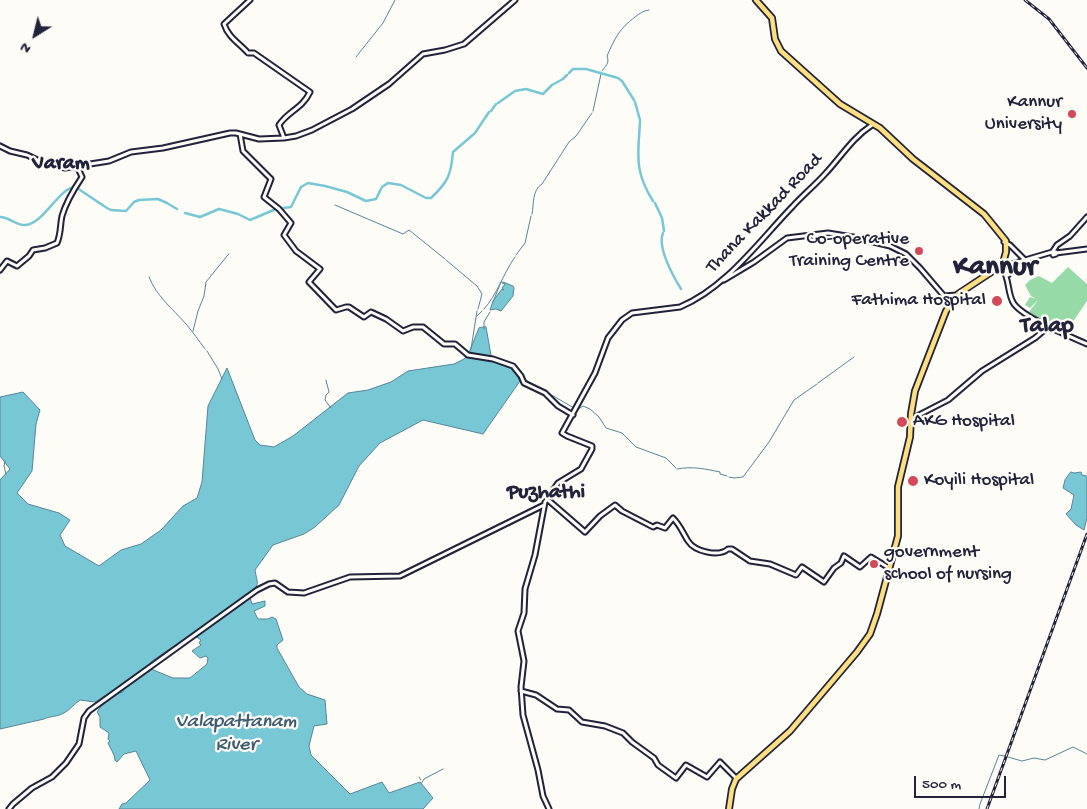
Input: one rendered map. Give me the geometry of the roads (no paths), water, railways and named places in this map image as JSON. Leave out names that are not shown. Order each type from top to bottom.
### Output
[{"type":"highway","points":[[729,809],[731,787],[736,779],[787,734],[867,640],[876,617],[900,534],[900,490],[911,415],[920,381],[947,312],[958,294],[1001,268],[1005,243],[1003,236],[984,214],[913,161],[873,124],[851,114],[780,53],[776,47],[770,19],[756,1]]},
{"type":"main road","points":[[250,0],[224,24],[232,39],[239,43],[248,53],[254,53],[310,92],[299,108],[288,114],[279,125],[284,138]]},
{"type":"main road","points":[[0,146],[54,166],[65,168],[109,162],[131,152],[163,148],[230,133],[259,139],[296,136],[312,130],[352,109],[389,84],[423,54],[464,44],[515,0]]},
{"type":"main road","name":"Thana Kakkad Road","points":[[549,809],[542,796],[538,770],[522,715],[521,691],[524,661],[518,631],[524,613],[524,589],[534,555],[546,499],[558,483],[581,469],[592,451],[592,446],[562,434],[595,373],[608,338],[625,317],[632,314],[680,307],[688,304],[721,282],[794,204],[813,188],[855,137],[873,124]]},
{"type":"main road","points":[[240,134],[243,151],[271,179],[264,197],[278,208],[292,224],[284,235],[296,251],[320,269],[309,282],[336,310],[349,307],[364,317],[371,312],[403,331],[413,327],[423,327],[444,344],[448,346],[453,344],[467,355],[493,359],[513,366],[526,384],[545,393],[556,405],[572,414]]},
{"type":"main road","points":[[0,270],[7,261],[17,266],[33,250],[57,243],[65,207],[82,177],[77,166]]},
{"type":"main road","points":[[1001,268],[1054,253],[1058,245],[1070,236],[1087,217]]},
{"type":"main road","points":[[721,282],[754,262],[787,238],[828,233],[853,237],[895,248],[908,257],[944,296],[958,294]]},
{"type":"main road","points":[[1005,243],[1025,259]]},
{"type":"main road","points":[[1001,268],[1025,259],[1087,249]]},
{"type":"main road","points":[[1001,268],[1007,275],[1016,302],[1048,326],[1087,343]]},
{"type":"main road","points":[[1001,268],[1007,275]]},
{"type":"main road","points":[[911,425],[915,417],[940,405],[955,395],[982,371],[1045,331],[1048,326]]},
{"type":"main road","points":[[546,499],[585,532],[600,516],[615,505],[622,511],[653,527],[657,525],[665,528],[673,518],[682,528],[688,542],[698,549],[714,553],[732,549],[750,561],[770,564],[796,575],[802,567],[824,582],[834,568],[841,563],[841,559],[844,556],[860,568],[871,557],[890,568]]},
{"type":"main road","points":[[9,809],[32,788],[52,777],[66,763],[79,744],[82,723],[86,714],[247,597],[269,584],[278,584],[288,592],[304,593],[350,577],[364,575],[400,576],[544,505]]},
{"type":"main road","points":[[521,691],[536,695],[557,709],[569,710],[582,722],[605,726],[623,733],[654,758],[658,765],[676,778],[686,765],[707,777],[720,762],[736,779]]},
{"type":"water","points":[[503,282],[513,286],[513,296],[501,311],[496,309],[490,310],[493,301],[502,289],[504,290],[502,288],[505,284]]},
{"type":"water","name":"Valapattanam River","points":[[486,327],[492,361],[513,369],[520,381],[483,434],[423,420],[380,443],[359,466],[339,505],[315,527],[304,534],[273,545],[255,570],[257,586],[249,594],[252,604],[265,601],[265,606],[254,611],[258,619],[272,617],[276,619],[283,640],[277,645],[277,648],[299,687],[307,694],[325,700],[327,724],[314,726],[309,746],[311,755],[350,794],[382,782],[389,793],[420,782],[433,798],[423,809],[119,809],[122,804],[126,803],[150,780],[136,751],[124,754],[117,762],[115,760],[108,743],[110,741],[108,739],[109,733],[100,727],[100,717],[97,712],[108,699],[123,692],[121,686],[95,702],[80,700],[61,714],[0,729],[0,480],[10,469],[0,456],[0,397],[23,392],[40,410],[36,424],[32,471],[17,493],[28,504],[59,513],[70,520],[60,535],[65,546],[99,566],[121,550],[141,544],[161,530],[183,506],[197,498],[202,482],[208,406],[227,368],[255,440],[260,445],[274,447],[293,436],[348,393],[368,390],[391,382],[408,371],[454,364],[464,359],[468,355],[479,328]],"holes":[[[192,634],[201,640],[199,643],[201,645],[192,651],[200,658],[206,656],[208,658],[207,664],[190,678],[173,678],[151,669],[149,666],[151,662]]]},
{"type":"water","points":[[1071,472],[1081,472],[1082,475],[1087,476],[1087,518],[1084,530],[1076,525],[1066,514],[1071,509],[1074,495],[1063,488],[1065,480]]},
{"type":"waterway","points":[[356,57],[383,23],[395,0]]},
{"type":"waterway","points":[[602,71],[608,63],[607,56],[621,30],[638,14],[649,10]]},
{"type":"waterway","points":[[569,73],[573,69],[586,69],[618,78],[634,100]]},
{"type":"waterway","points":[[593,111],[601,74]]},
{"type":"waterway","points":[[498,103],[515,91],[526,89],[543,94],[567,75]]},
{"type":"waterway","points":[[635,102],[640,120]]},
{"type":"waterway","points":[[491,111],[496,104]]},
{"type":"waterway","points":[[185,213],[200,217],[219,209],[238,214],[250,220],[276,209],[291,207],[301,187],[308,183],[347,192],[366,201],[376,199],[382,187],[388,183],[401,185],[426,198],[431,198],[448,178],[453,152],[475,133],[489,112]]},
{"type":"waterway","points":[[532,214],[536,190],[542,184],[569,142],[576,136],[592,113]]},
{"type":"waterway","points":[[640,122],[638,154],[640,172],[653,201]]},
{"type":"waterway","points":[[0,217],[23,225],[33,223],[63,193],[75,187]]},
{"type":"waterway","points":[[77,188],[111,210],[126,211],[134,202],[139,200],[158,199],[177,209]]},
{"type":"waterway","points":[[655,203],[662,218],[664,231]]},
{"type":"waterway","points":[[335,205],[403,234],[409,230],[445,259]]},
{"type":"waterway","points":[[516,255],[525,243],[531,216]]},
{"type":"waterway","points":[[663,233],[662,246],[664,253],[681,289]]},
{"type":"waterway","points":[[193,331],[204,296],[206,282],[227,256]]},
{"type":"waterway","points":[[484,309],[493,297],[515,257]]},
{"type":"waterway","points":[[446,260],[477,286],[482,294],[478,309]]},
{"type":"waterway","points":[[149,277],[161,296],[189,327],[205,349]]},
{"type":"waterway","points":[[493,302],[501,282]]},
{"type":"waterway","points":[[471,349],[477,311]]},
{"type":"waterway","points":[[477,316],[482,311]]},
{"type":"waterway","points":[[484,329],[484,322],[490,312]]},
{"type":"waterway","points":[[207,351],[222,379]]},
{"type":"waterway","points":[[818,383],[854,357]]},
{"type":"waterway","points":[[524,379],[574,408]]},
{"type":"waterway","points":[[326,380],[329,392],[325,400],[331,408]]},
{"type":"waterway","points":[[729,477],[743,477],[769,442],[794,400],[817,384]]},
{"type":"waterway","points":[[577,410],[583,406],[590,409],[599,417],[606,428],[622,433],[636,447],[666,458],[676,468]]},
{"type":"waterway","points":[[5,461],[6,474]]},
{"type":"waterway","points":[[677,469],[704,469],[720,472],[720,474],[727,476]]},
{"type":"waterway","points":[[1008,757],[1022,761],[1034,758],[1045,760],[1073,747],[1087,754]]},
{"type":"waterway","points":[[979,809],[999,755],[1005,756]]},
{"type":"waterway","points":[[421,784],[424,779],[443,769]]},
{"type":"railway","points":[[1025,0],[1049,19],[1087,68]]},
{"type":"railway","points":[[987,809],[1087,534]]},
{"type":"place","name":"Kannur University","points":[[1072,114]]},
{"type":"place","name":"Co-operative Training Centre","points":[[919,251]]},
{"type":"place","name":"Fathima Hospital","points":[[997,301]]},
{"type":"place","name":"AKG Hospital","points":[[902,422]]},
{"type":"place","name":"Koyili Hospital","points":[[913,481]]},
{"type":"place","name":"government school of nursing","points":[[874,564]]},
{"type":"district","name":"Varam","points":[[61,165]]},
{"type":"district","name":"Kannur","points":[[995,269]]},
{"type":"district","name":"Talap","points":[[1047,327]]},
{"type":"district","name":"Puzhathi","points":[[546,494]]}]
